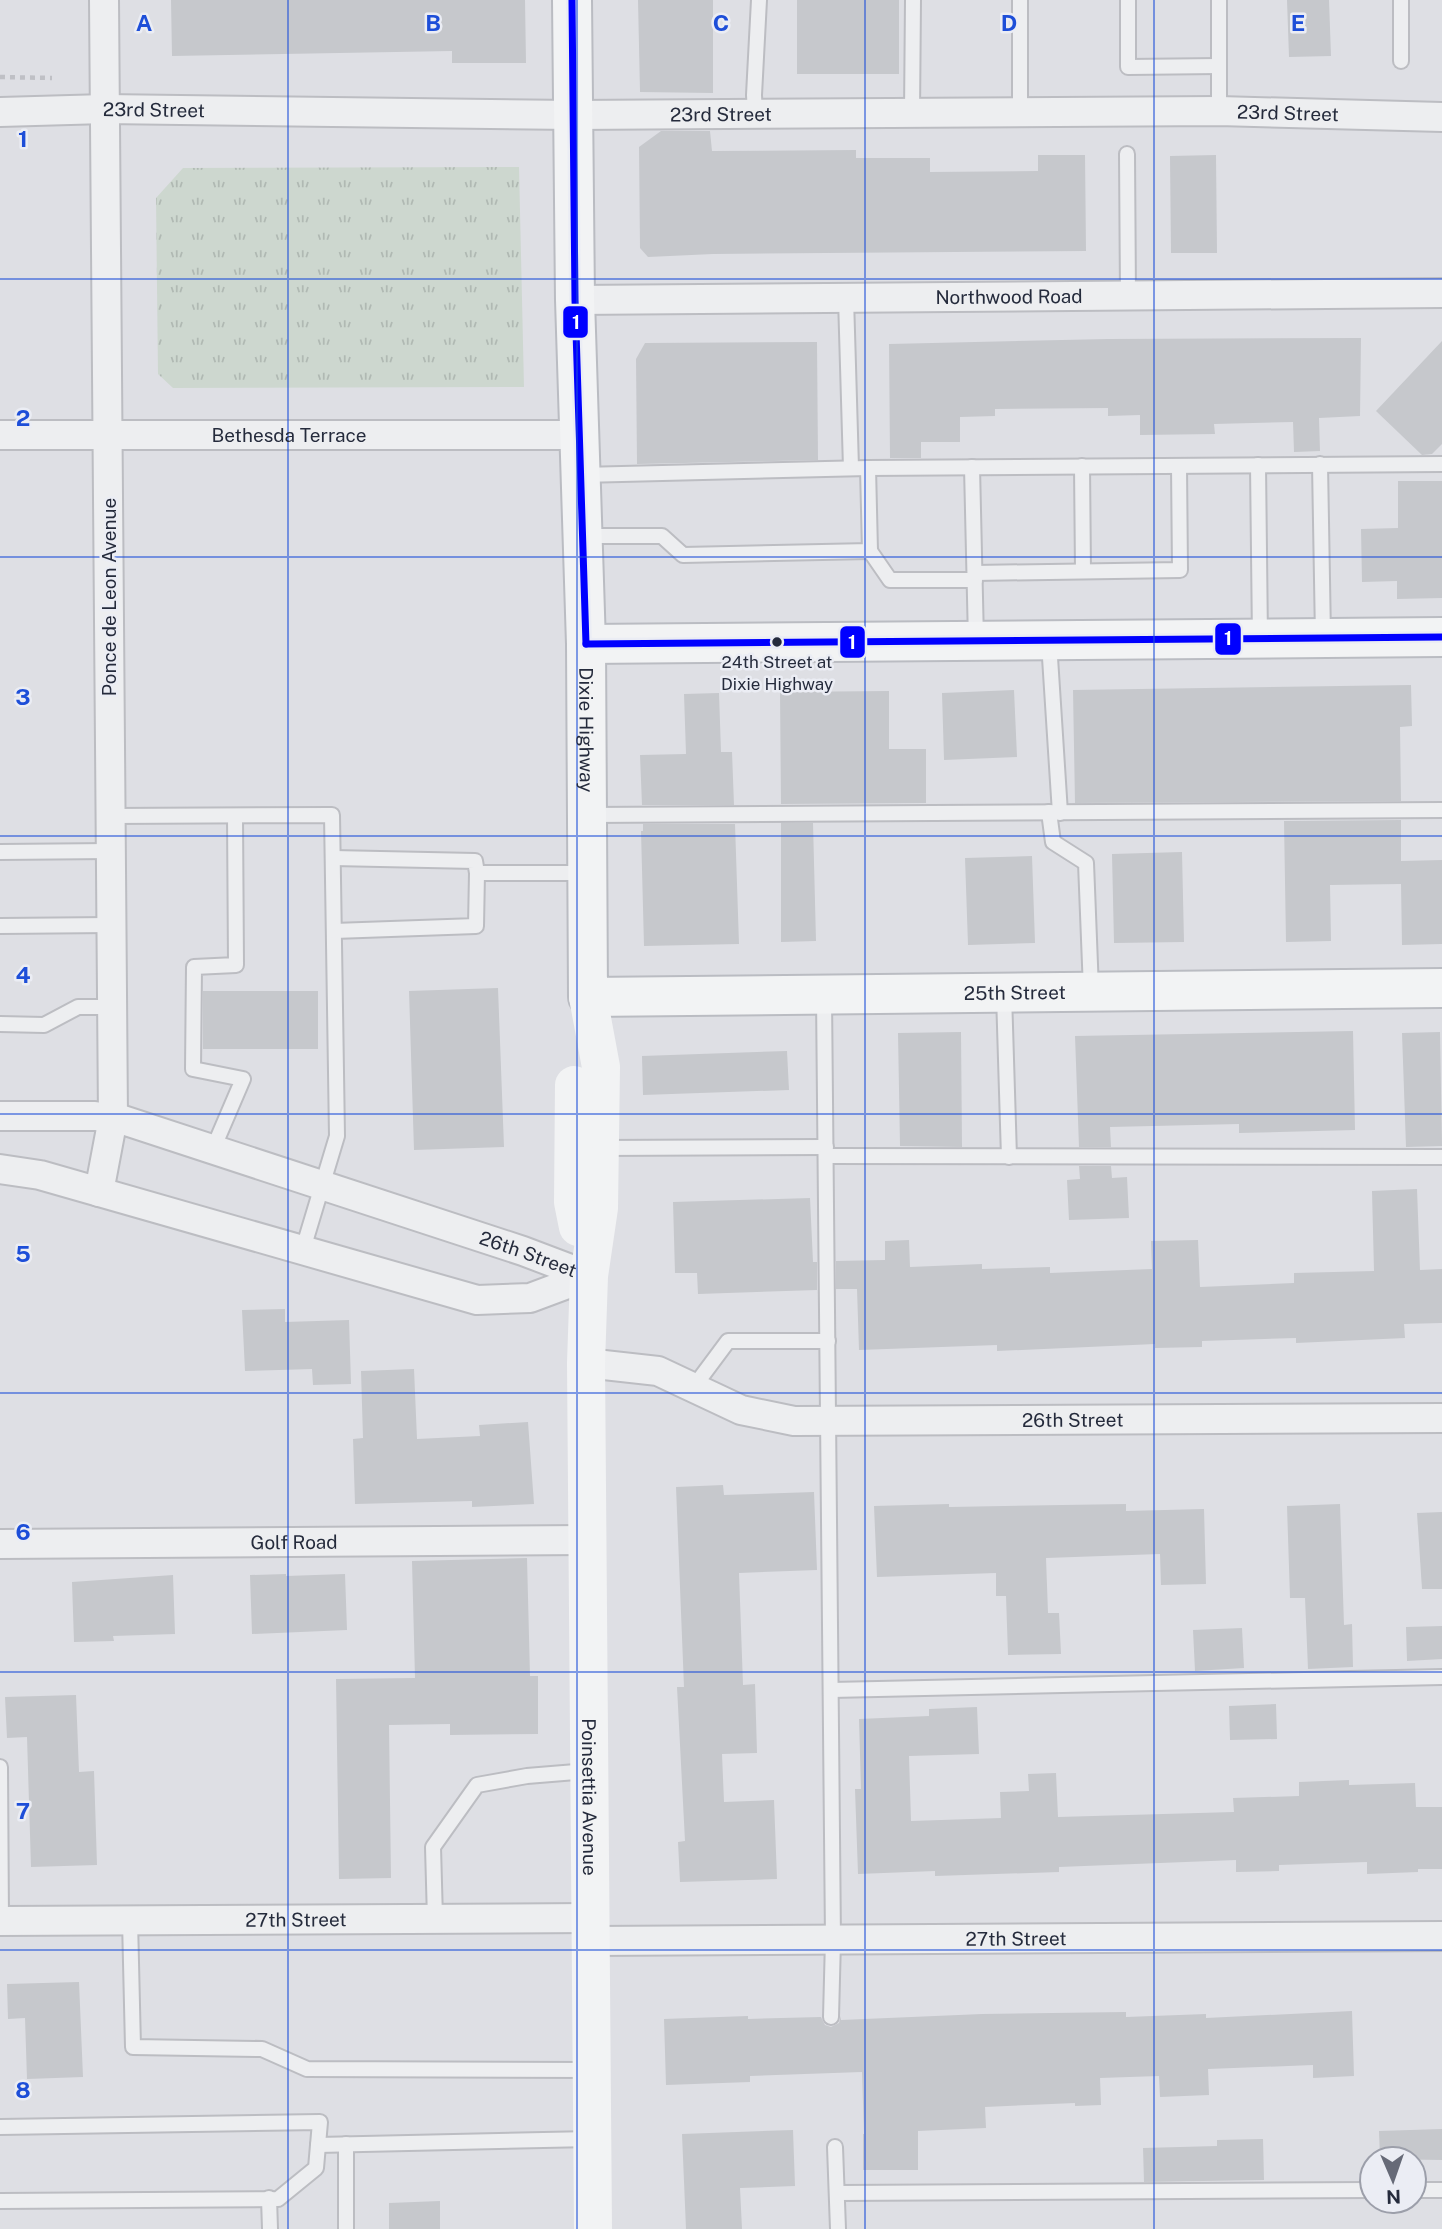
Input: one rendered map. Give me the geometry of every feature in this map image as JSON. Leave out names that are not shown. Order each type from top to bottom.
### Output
[{"type":"main road","name":"Dixie Highway","points":[[572,0],[575,300],[586,644],[588,997],[601,1067],[600,1208],[589,1276],[586,1363]]},
{"type":"main road","points":[[586,644],[1442,637]]},
{"type":"main road","name":"25th Street","points":[[588,997],[1442,988]]},
{"type":"main road","name":"Dixie Highway","points":[[588,997],[574,1068],[573,1202],[589,1276]]},
{"type":"main road","name":"Poinsettia Avenue","points":[[586,1363],[593,2229]]},
{"type":"street","name":"Ponce de Leon Avenue","points":[[99,1192],[113,1118],[104,0]]},
{"type":"street","name":"23rd Street","points":[[0,112],[105,110],[573,115],[1219,111],[1442,117]]},
{"type":"street","name":"Northwood Road","points":[[575,300],[1442,293]]},
{"type":"street","name":"Bethesda Terrace","points":[[0,435],[579,435]]},
{"type":"street","name":"26th Street","points":[[0,1116],[113,1118],[322,1184],[523,1251],[589,1276]]},
{"type":"street","name":"26th Street","points":[[0,1169],[40,1175],[477,1300],[530,1298],[589,1276]]},
{"type":"street","name":"26th Street","points":[[586,1363],[658,1371],[729,1405],[767,1417],[829,1423],[1442,1418]]},
{"type":"street","name":"Golf Road","points":[[0,1544],[588,1540]]},
{"type":"street","name":"27th Street","points":[[0,1921],[435,1919],[591,1930],[833,1940],[1442,1936]]},
{"type":"lane","points":[[755,114],[759,0]]},
{"type":"lane","points":[[912,113],[913,0]]},
{"type":"lane","points":[[1020,0],[1020,113]]},
{"type":"lane","points":[[1128,0],[1128,67],[1219,66]]},
{"type":"lane","points":[[1219,0],[1219,111]]},
{"type":"lane","points":[[1401,0],[1401,61]]},
{"type":"lane","points":[[1127,154],[1128,296]]},
{"type":"lane","points":[[846,298],[850,468]]},
{"type":"lane","points":[[1320,464],[1323,638]]},
{"type":"lane","points":[[580,475],[850,468],[1442,464]]},
{"type":"lane","points":[[1258,465],[1260,639]]},
{"type":"lane","points":[[1082,466],[1083,571]]},
{"type":"lane","points":[[868,468],[870,551],[890,580],[1083,571],[1181,570],[1179,466]]},
{"type":"lane","points":[[972,467],[976,641]]},
{"type":"lane","points":[[582,536],[662,536],[683,555],[870,551]]},
{"type":"lane","points":[[1049,640],[1054,842],[1086,863],[1091,991]]},
{"type":"lane","points":[[586,816],[1442,810]]},
{"type":"lane","points":[[111,816],[332,815],[337,1136],[303,1249]]},
{"type":"lane","points":[[212,1149],[243,1079],[193,1069],[194,967],[236,965],[235,816]]},
{"type":"lane","points":[[0,852],[111,850]]},
{"type":"lane","points":[[333,858],[475,861],[477,873],[476,926],[334,931]]},
{"type":"lane","points":[[477,873],[587,873]]},
{"type":"lane","points":[[0,926],[111,925]]},
{"type":"lane","points":[[1003,992],[1009,1157]]},
{"type":"lane","points":[[824,994],[833,1940],[831,2017]]},
{"type":"lane","points":[[0,1024],[44,1025],[78,1007],[112,1007]]},
{"type":"lane","points":[[600,1148],[1009,1157],[1442,1157]]},
{"type":"lane","points":[[693,1388],[728,1341],[828,1340]]},
{"type":"lane","points":[[831,1690],[1442,1677]]},
{"type":"lane","points":[[0,1767],[0,1921]]},
{"type":"lane","points":[[435,1919],[433,1847],[477,1785],[527,1776],[590,1771]]},
{"type":"lane","points":[[130,1920],[133,2047],[262,2049],[306,2069],[592,2070]]},
{"type":"lane","points":[[0,2127],[320,2122],[316,2168],[278,2199],[0,2201]]},
{"type":"lane","points":[[318,2145],[593,2139]]},
{"type":"lane","points":[[346,2144],[346,2229]]},
{"type":"lane","points":[[835,2147],[838,2229]]},
{"type":"lane","points":[[838,2193],[1358,2190]]},
{"type":"lane","points":[[269,2198],[270,2229]]},
{"type":"path","points":[[0,77],[60,78]]},
{"type":"green space","points":[[519,167],[524,387],[173,388],[158,374],[156,198],[183,168]]},
{"type":"building","points":[[171,0],[525,0],[526,63],[452,63],[452,51],[172,56]]},
{"type":"building","points":[[638,0],[713,0],[713,93],[640,92]]},
{"type":"building","points":[[797,0],[899,0],[899,74],[797,74]]},
{"type":"building","points":[[1287,0],[1329,0],[1331,56],[1289,57]]},
{"type":"building","points":[[661,131],[710,131],[712,151],[856,150],[856,158],[930,158],[930,172],[1038,171],[1038,155],[1085,155],[1086,251],[713,254],[648,257],[640,248],[639,147]]},
{"type":"building","points":[[1216,155],[1217,253],[1171,253],[1170,156]]},
{"type":"building","points":[[1361,338],[1360,416],[1319,418],[1320,451],[1294,452],[1293,422],[1214,424],[1215,434],[1140,435],[1140,415],[1108,416],[1108,408],[995,409],[995,416],[960,417],[960,442],[921,442],[921,458],[890,458],[889,344],[1108,339]]},
{"type":"building","points":[[1442,341],[1442,444],[1432,454],[1422,455],[1376,411]]},
{"type":"building","points":[[817,342],[818,460],[637,464],[636,359],[645,343]]},
{"type":"building","points":[[1398,481],[1442,481],[1442,598],[1397,599],[1397,581],[1362,582],[1361,529],[1398,528]]},
{"type":"building","points":[[1411,685],[1412,726],[1400,727],[1401,801],[1075,803],[1073,690]]},
{"type":"building","points":[[1014,690],[1017,757],[944,760],[942,693]]},
{"type":"building","points":[[889,691],[889,749],[926,749],[926,803],[781,804],[780,692]]},
{"type":"building","points":[[719,693],[721,752],[732,752],[734,805],[642,805],[640,755],[686,754],[684,694]]},
{"type":"building","points":[[1401,820],[1401,861],[1442,860],[1442,944],[1402,945],[1401,884],[1330,885],[1331,941],[1286,942],[1284,821]]},
{"type":"building","points":[[781,823],[813,823],[816,941],[781,942]]},
{"type":"building","points":[[643,824],[735,824],[739,944],[644,946]]},
{"type":"building","points":[[1182,852],[1184,942],[1114,943],[1112,854]]},
{"type":"building","points":[[1032,856],[1035,943],[968,945],[965,858]]},
{"type":"building","points":[[498,988],[504,1147],[414,1150],[409,991]]},
{"type":"building","points":[[203,991],[318,991],[318,1049],[203,1049]]},
{"type":"building","points":[[1353,1031],[1355,1130],[1239,1133],[1239,1124],[1110,1127],[1111,1147],[1079,1147],[1075,1036]]},
{"type":"building","points":[[961,1032],[962,1147],[900,1146],[898,1033]]},
{"type":"building","points":[[1440,1032],[1442,1146],[1406,1147],[1402,1033]]},
{"type":"building","points":[[787,1051],[789,1090],[643,1095],[642,1056]]},
{"type":"building","points":[[1079,1166],[1111,1166],[1112,1178],[1127,1177],[1129,1218],[1069,1220],[1067,1180],[1080,1179]]},
{"type":"building","points":[[1417,1189],[1420,1270],[1442,1269],[1442,1323],[1404,1324],[1405,1338],[1296,1343],[1296,1338],[1202,1341],[1202,1347],[1155,1348],[1155,1344],[997,1351],[997,1345],[859,1350],[857,1289],[836,1289],[836,1261],[885,1260],[885,1241],[909,1240],[910,1267],[982,1264],[982,1269],[1050,1267],[1050,1273],[1152,1269],[1151,1241],[1198,1240],[1200,1287],[1294,1283],[1294,1273],[1374,1271],[1372,1191]]},
{"type":"building","points":[[810,1198],[813,1262],[817,1262],[817,1290],[698,1294],[697,1273],[675,1273],[673,1202]]},
{"type":"building","points":[[285,1309],[285,1322],[349,1320],[351,1384],[313,1385],[312,1369],[245,1371],[242,1310]]},
{"type":"building","points":[[414,1369],[417,1439],[480,1436],[479,1425],[528,1422],[534,1504],[472,1507],[472,1501],[355,1504],[353,1439],[363,1438],[361,1371]]},
{"type":"building","points":[[723,1485],[724,1495],[814,1492],[817,1570],[739,1573],[743,1685],[755,1684],[757,1753],[722,1754],[724,1802],[774,1800],[777,1879],[680,1882],[678,1842],[685,1841],[677,1687],[684,1687],[676,1487]]},
{"type":"building","points":[[949,1504],[949,1507],[1126,1504],[1126,1511],[1204,1509],[1206,1584],[1161,1585],[1160,1554],[1046,1558],[1048,1613],[1059,1613],[1061,1654],[1008,1655],[1006,1596],[996,1596],[996,1573],[877,1577],[874,1506]]},
{"type":"building","points":[[1340,1504],[1344,1625],[1352,1624],[1353,1667],[1308,1669],[1305,1598],[1290,1598],[1287,1506]]},
{"type":"building","points":[[1442,1512],[1442,1589],[1422,1589],[1417,1513]]},
{"type":"building","points":[[527,1558],[530,1676],[538,1676],[538,1734],[450,1735],[450,1724],[389,1725],[391,1878],[339,1879],[336,1679],[415,1678],[412,1561]]},
{"type":"building","points":[[345,1574],[347,1630],[252,1634],[250,1575]]},
{"type":"building","points":[[173,1575],[175,1634],[113,1636],[114,1641],[74,1642],[72,1582]]},
{"type":"building","points":[[1442,1626],[1442,1659],[1407,1661],[1406,1627]]},
{"type":"building","points":[[1242,1628],[1244,1668],[1195,1671],[1193,1630]]},
{"type":"building","points":[[76,1695],[79,1772],[94,1771],[97,1865],[31,1867],[27,1737],[7,1738],[5,1697]]},
{"type":"building","points":[[1276,1704],[1277,1739],[1230,1740],[1229,1706]]},
{"type":"building","points":[[977,1707],[979,1754],[909,1756],[911,1821],[1001,1818],[1000,1792],[1029,1791],[1028,1774],[1056,1773],[1058,1817],[1234,1812],[1233,1798],[1299,1796],[1299,1782],[1349,1780],[1349,1785],[1415,1783],[1416,1807],[1442,1807],[1442,1869],[1367,1874],[1367,1862],[1279,1865],[1279,1871],[1236,1872],[1236,1860],[1059,1867],[1059,1872],[935,1876],[935,1871],[858,1874],[855,1789],[861,1789],[859,1719],[929,1716],[929,1709]]},
{"type":"building","points":[[79,1982],[83,2077],[27,2079],[25,2018],[8,2019],[7,1984]]},
{"type":"building","points":[[1352,2011],[1354,2076],[1313,2078],[1313,2065],[1208,2069],[1209,2095],[1160,2097],[1159,2076],[1100,2078],[1101,2105],[1075,2106],[1075,2103],[985,2107],[986,2128],[918,2131],[918,2170],[863,2170],[862,2072],[750,2076],[750,2082],[666,2085],[664,2019],[821,2017],[825,2025],[831,2027],[839,2023],[841,2016],[841,2020],[1126,2012],[1126,2017],[1206,2014],[1206,2018]]},
{"type":"building","points":[[1442,2129],[1442,2160],[1428,2160],[1428,2145],[1380,2145],[1379,2131]]},
{"type":"building","points":[[793,2130],[795,2186],[740,2188],[742,2229],[686,2229],[682,2134]]},
{"type":"building","points":[[1263,2139],[1264,2180],[1144,2182],[1143,2148],[1217,2146],[1217,2140]]},
{"type":"building","points":[[440,2201],[440,2229],[389,2229],[389,2203]]},
{"type":"transit line","name":"1","points":[[572,0],[575,300],[586,644]]},
{"type":"transit line","name":"1","points":[[586,644],[1442,637]]},
{"type":"place","name":"24th Street at Dixie Highway","points":[[777,642]]}]
